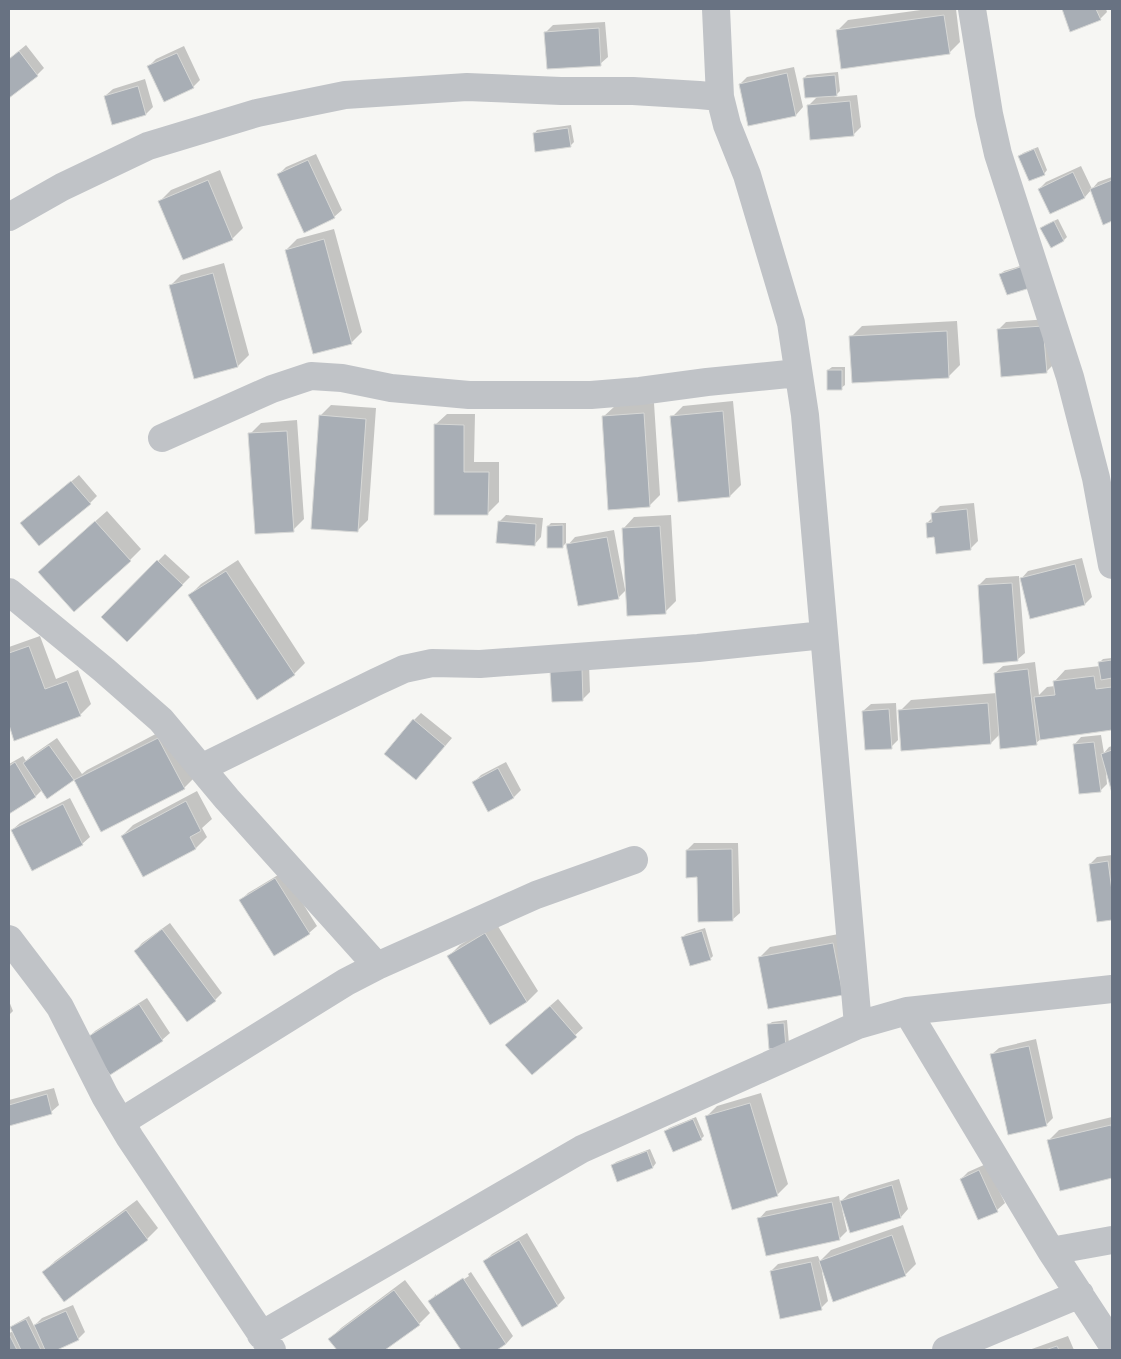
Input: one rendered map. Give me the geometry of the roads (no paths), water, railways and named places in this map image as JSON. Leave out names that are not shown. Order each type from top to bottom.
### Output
[{"type":"street","points":[[716,9],[720,97],[727,125],[747,175],[791,323],[805,415],[858,1025]]},
{"type":"street","points":[[972,9],[989,114],[998,154],[1070,377],[1104,475],[1112,565]]},
{"type":"street","points":[[9,216],[62,187],[148,146],[257,113],[345,95],[467,87],[561,91],[633,91],[720,97]]},
{"type":"street","points":[[162,438],[272,389],[311,376],[342,378],[391,388],[469,395],[590,395],[798,373]]},
{"type":"street","points":[[9,592],[104,670],[160,720],[227,799],[377,966]]},
{"type":"street","points":[[201,768],[404,669],[432,663],[489,663],[698,648],[824,636]]},
{"type":"street","points":[[121,1122],[346,982],[377,966],[536,895],[634,860]]},
{"type":"street","points":[[9,939],[60,1007],[105,1096],[130,1138],[266,1343],[582,1149],[858,1025],[907,1010],[1112,989]]},
{"type":"street","points":[[907,1010],[1050,1251],[1112,1344]]},
{"type":"street","points":[[1050,1251],[1112,1240]]},
{"type":"street","points":[[946,1350],[1080,1294]]}]
